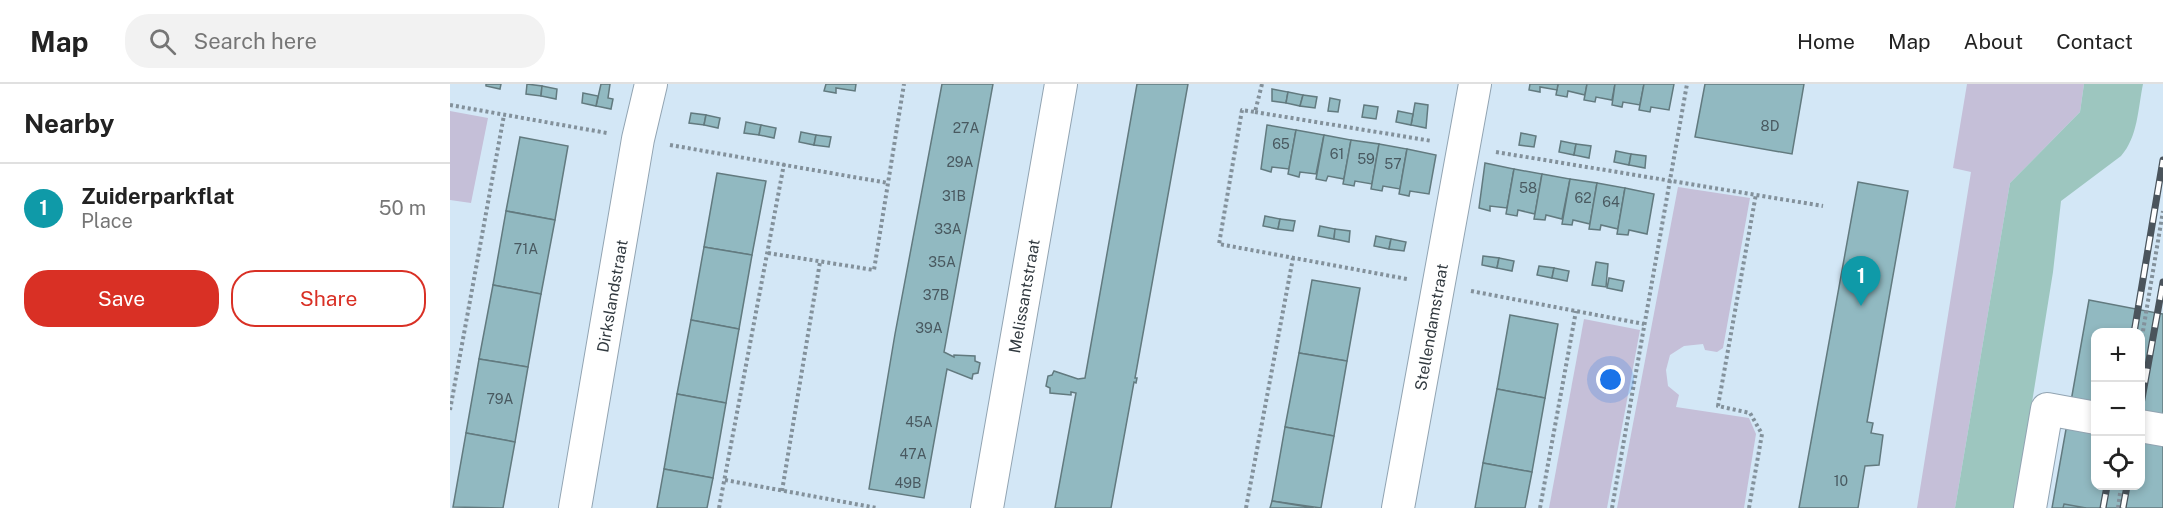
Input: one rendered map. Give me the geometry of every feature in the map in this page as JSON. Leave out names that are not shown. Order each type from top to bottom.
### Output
[{"type":"street","name":"Dirkslandstraat","points":[[575,508],[638,139],[651,84]]},
{"type":"street","name":"Melissantstraat","points":[[987,508],[1061,84]]},
{"type":"street","name":"Stellendamstraat","points":[[1398,508],[1475,84]]},
{"type":"street","points":[[2030,508],[2047,410],[2091,417]]},
{"type":"street","points":[[2145,427],[2163,430]]},
{"type":"path","points":[[768,253],[874,270],[904,84]]},
{"type":"path","points":[[1256,112],[1262,84]]},
{"type":"path","points":[[1611,508],[1687,84]]},
{"type":"path","points":[[1644,324],[1219,244],[1242,110],[1823,206]]},
{"type":"path","points":[[450,410],[504,115]]},
{"type":"path","points":[[719,508],[784,164]]},
{"type":"path","points":[[1749,508],[1762,434],[1750,413],[1718,406],[1756,195]]},
{"type":"path","points":[[2144,328],[2163,212]]},
{"type":"path","points":[[1246,508],[1293,258]]},
{"type":"path","points":[[782,491],[820,262]]},
{"type":"path","points":[[1540,508],[1576,312]]},
{"type":"path","points":[[725,480],[877,508]]},
{"type":"path","points":[[2118,508],[2120,490]]},
{"type":"shaded area","points":[[1967,84],[2084,84],[2080,112],[2010,183],[1955,508],[1917,508],[1971,172],[1953,168]]},
{"type":"shaded area","points":[[2084,84],[2143,84],[2134,131],[2121,156],[2061,201],[2053,272],[2015,508],[1955,508],[2010,183],[2080,112]]},
{"type":"shaded area","points":[[450,111],[488,118],[471,203],[450,200]]},
{"type":"shaded area","points":[[1678,187],[1750,198],[1723,348],[1717,352],[1705,350],[1703,344],[1684,346],[1670,355],[1666,370],[1668,386],[1679,395],[1676,407],[1749,418],[1756,434],[1744,508],[1617,508]]},
{"type":"shaded area","points":[[1584,319],[1640,330],[1607,508],[1549,508]]},
{"type":"building","points":[[486,84],[501,84],[500,89],[486,86]]},
{"type":"building","points":[[527,84],[542,86],[541,96],[526,94]]},
{"type":"building","points":[[601,84],[610,84],[608,98],[613,99],[611,109],[596,106]]},
{"type":"building","points":[[826,84],[856,84],[855,91],[836,88],[836,93],[824,91]]},
{"type":"building","points":[[942,84],[993,84],[944,352],[954,357],[954,355],[975,356],[975,361],[980,363],[978,373],[973,374],[972,379],[947,369],[924,498],[869,489],[895,334]]},
{"type":"building","points":[[1137,84],[1188,84],[1135,378],[1137,378],[1136,383],[1134,382],[1111,508],[1055,508],[1076,393],[1071,392],[1071,395],[1050,393],[1050,388],[1046,386],[1048,376],[1054,371],[1078,379],[1085,378]]},
{"type":"building","points":[[1530,84],[1558,84],[1557,90],[1540,87],[1540,92],[1529,90]]},
{"type":"building","points":[[1558,84],[1587,84],[1585,95],[1568,91],[1567,97],[1556,95]]},
{"type":"building","points":[[1587,84],[1615,84],[1612,100],[1596,97],[1595,102],[1584,100]]},
{"type":"building","points":[[1615,84],[1644,84],[1640,105],[1623,102],[1622,107],[1612,105]]},
{"type":"building","points":[[1644,84],[1674,84],[1669,110],[1651,107],[1650,112],[1639,110]]},
{"type":"building","points":[[1705,84],[1804,84],[1792,154],[1695,137]]},
{"type":"building","points":[[542,86],[557,89],[556,99],[541,96]]},
{"type":"building","points":[[1272,89],[1288,92],[1286,103],[1272,101]]},
{"type":"building","points":[[1288,92],[1303,95],[1300,106],[1286,103]]},
{"type":"building","points":[[583,93],[598,96],[596,106],[582,103]]},
{"type":"building","points":[[1303,95],[1317,97],[1315,108],[1300,106]]},
{"type":"building","points":[[1330,98],[1340,100],[1338,112],[1328,111]]},
{"type":"building","points":[[1415,103],[1428,105],[1426,128],[1411,125]]},
{"type":"building","points":[[1364,105],[1378,107],[1376,119],[1362,117]]},
{"type":"building","points":[[1398,111],[1413,114],[1411,125],[1396,122]]},
{"type":"building","points":[[691,113],[706,115],[704,125],[689,123]]},
{"type":"building","points":[[706,115],[720,118],[718,128],[704,125]]},
{"type":"building","points":[[746,122],[761,125],[759,135],[744,133]]},
{"type":"building","points":[[761,125],[776,128],[774,138],[759,135]]},
{"type":"building","points":[[1267,125],[1296,130],[1289,169],[1272,167],[1271,172],[1261,169]]},
{"type":"building","points":[[1296,130],[1324,135],[1316,174],[1300,172],[1299,177],[1288,174]]},
{"type":"building","points":[[801,132],[816,135],[814,145],[799,142]]},
{"type":"building","points":[[1521,133],[1536,136],[1534,147],[1519,145]]},
{"type":"building","points":[[816,135],[831,137],[829,147],[814,145]]},
{"type":"building","points":[[1324,135],[1351,140],[1344,179],[1328,176],[1326,181],[1316,179]]},
{"type":"building","points":[[520,137],[568,146],[555,220],[506,211]]},
{"type":"building","points":[[1351,140],[1379,144],[1372,184],[1355,181],[1354,186],[1343,184]]},
{"type":"building","points":[[1561,141],[1576,144],[1574,155],[1559,152]]},
{"type":"building","points":[[1379,144],[1407,149],[1400,189],[1383,186],[1382,191],[1371,189]]},
{"type":"building","points":[[1576,144],[1591,146],[1589,158],[1574,155]]},
{"type":"building","points":[[1407,149],[1436,155],[1429,194],[1410,191],[1409,196],[1399,194]]},
{"type":"building","points":[[1616,151],[1631,154],[1629,165],[1614,162]]},
{"type":"building","points":[[1631,154],[1646,156],[1645,168],[1629,165]]},
{"type":"building","points":[[1485,163],[1514,169],[1507,208],[1490,206],[1490,211],[1479,208]]},
{"type":"building","points":[[1514,169],[1542,174],[1535,214],[1518,210],[1517,216],[1506,214]]},
{"type":"building","points":[[717,173],[766,181],[752,255],[704,247]]},
{"type":"building","points":[[1542,174],[1570,179],[1562,219],[1546,215],[1545,220],[1534,219]]},
{"type":"building","points":[[1570,179],[1597,183],[1590,224],[1573,220],[1572,225],[1562,224]]},
{"type":"building","points":[[1858,182],[1908,191],[1867,422],[1873,423],[1871,433],[1883,435],[1879,465],[1865,466],[1858,508],[1799,508]]},
{"type":"building","points":[[1597,183],[1625,188],[1618,229],[1601,225],[1600,230],[1589,229]]},
{"type":"building","points":[[1625,188],[1654,194],[1647,234],[1629,230],[1628,235],[1617,234]]},
{"type":"building","points":[[506,211],[555,220],[541,294],[493,285]]},
{"type":"building","points":[[1265,216],[1280,219],[1278,229],[1263,226]]},
{"type":"building","points":[[1280,219],[1295,221],[1293,231],[1278,229]]},
{"type":"building","points":[[1320,226],[1335,229],[1334,239],[1318,236]]},
{"type":"building","points":[[1335,229],[1350,231],[1349,242],[1334,239]]},
{"type":"building","points":[[1376,236],[1391,239],[1389,249],[1374,246]]},
{"type":"building","points":[[1391,239],[1406,242],[1404,251],[1389,249]]},
{"type":"building","points":[[704,247],[752,255],[739,329],[691,320]]},
{"type":"building","points":[[1483,256],[1499,258],[1497,268],[1482,265]]},
{"type":"building","points":[[1499,258],[1514,261],[1512,271],[1497,268]]},
{"type":"building","points":[[1596,262],[1608,264],[1606,287],[1592,285]]},
{"type":"building","points":[[1539,266],[1554,268],[1552,278],[1537,275]]},
{"type":"building","points":[[1554,268],[1569,271],[1567,281],[1552,278]]},
{"type":"building","points":[[1609,278],[1624,281],[1622,291],[1607,288]]},
{"type":"building","points":[[1312,280],[1360,288],[1347,361],[1299,353]]},
{"type":"building","points":[[493,285],[541,294],[528,367],[479,359]]},
{"type":"building","points":[[2089,300],[2157,313],[2145,375],[2145,328],[2091,328],[2091,490],[2124,490],[2121,508],[2052,508]]},
{"type":"building","points":[[2157,313],[2163,314],[2163,508],[2121,508],[2124,490],[2145,490],[2145,375]]},
{"type":"building","points":[[1510,315],[1558,324],[1545,398],[1497,389]]},
{"type":"building","points":[[691,320],[739,329],[726,403],[677,394]]},
{"type":"building","points":[[1299,353],[1347,361],[1334,436],[1285,427]]},
{"type":"building","points":[[479,359],[528,367],[515,442],[466,433]]},
{"type":"building","points":[[1497,389],[1545,398],[1532,472],[1483,463]]},
{"type":"building","points":[[677,394],[726,403],[713,478],[664,469]]},
{"type":"building","points":[[1285,427],[1334,436],[1321,508],[1272,501]]},
{"type":"building","points":[[466,433],[515,442],[503,508],[453,507]]},
{"type":"building","points":[[1483,463],[1532,472],[1525,508],[1475,508]]},
{"type":"building","points":[[664,469],[713,478],[707,508],[657,508]]},
{"type":"building","points":[[1272,501],[1314,508],[1270,508]]},
{"type":"building","points":[[2064,504],[2086,508],[2063,508]]},
{"type":"railway","points":[[2135,328],[2163,160]]},
{"type":"railway","points":[[2145,382],[2163,282]]},
{"type":"railway","points":[[2103,508],[2106,490]]},
{"type":"railway","points":[[2123,508],[2126,490]]},
{"type":"place","name":"Zuiderparkflat","points":[[1861,306]]}]
